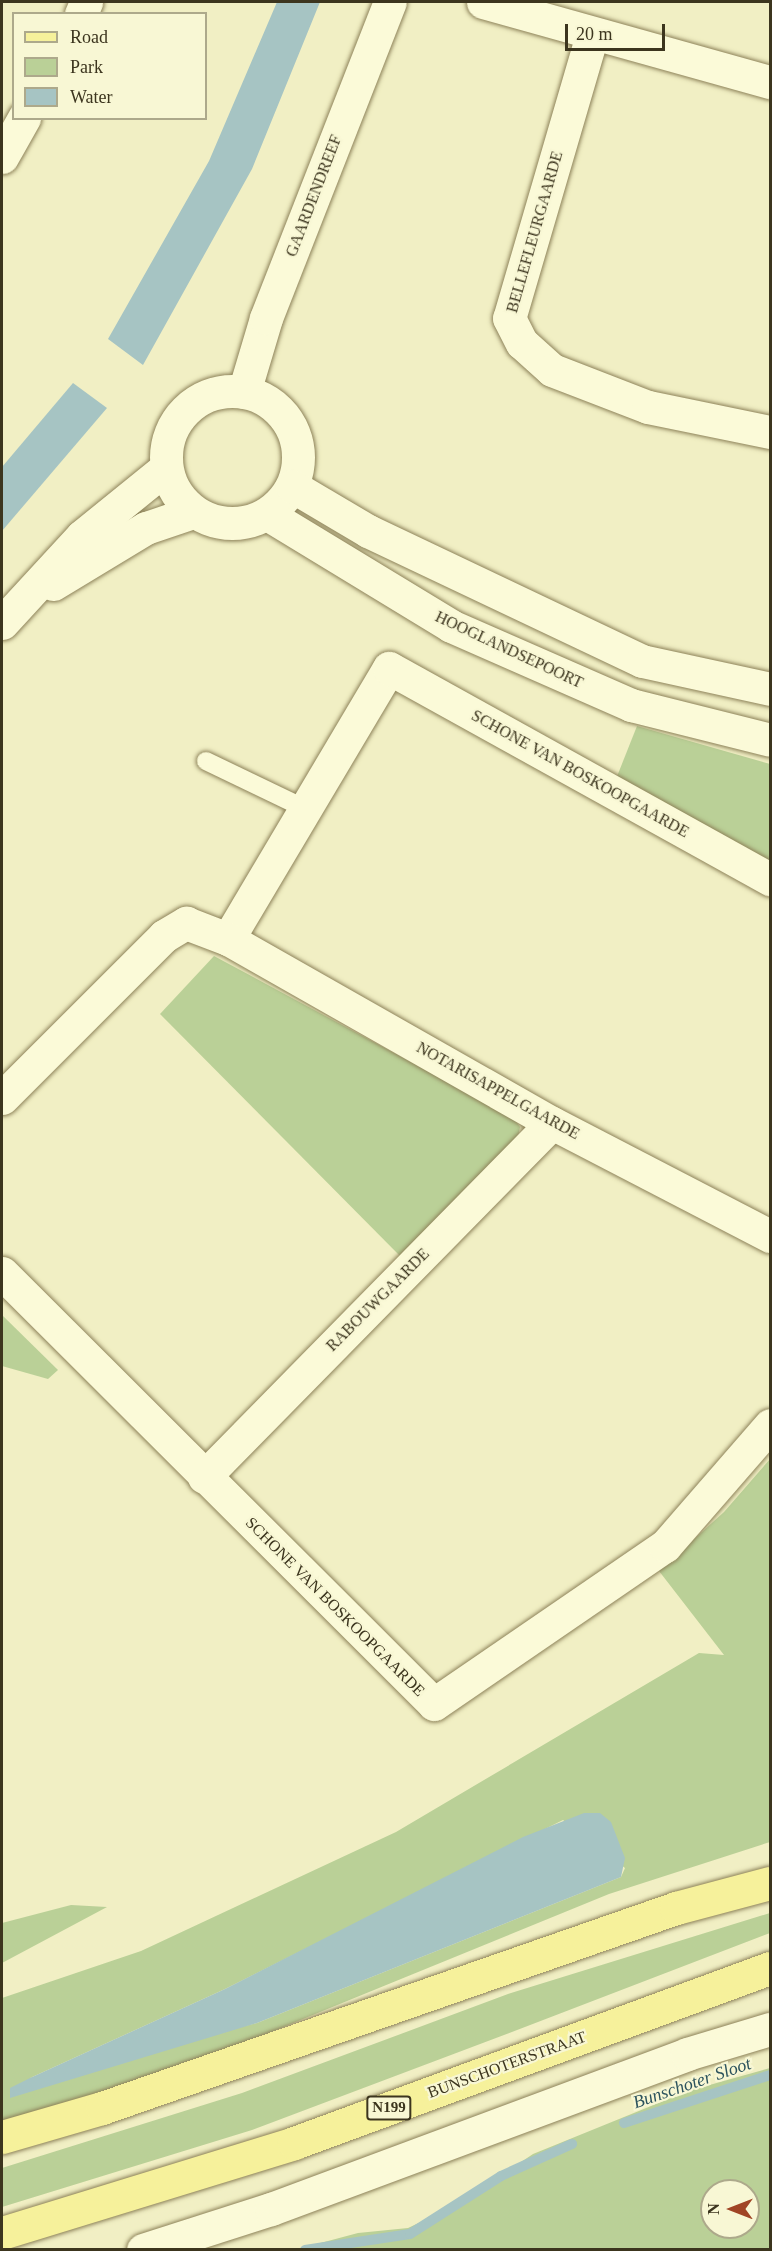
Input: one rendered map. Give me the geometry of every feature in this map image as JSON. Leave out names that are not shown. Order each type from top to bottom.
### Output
[{"type":"main road","points":[[2,2137],[102,2109],[676,1908],[771,1883]]},
{"type":"main road","name":"BUNSCHOTERSTRAAT","points":[[2,2233],[294,2143],[771,1968]]},
{"type":"street","name":"GAARDENDREEF","points":[[244,392],[266,318],[390,2]]},
{"type":"street","points":[[483,2],[592,35],[771,82]]},
{"type":"street","name":"BELLEFLEURGAARDE","points":[[592,35],[509,318],[522,343],[552,370],[667,412],[771,432]]},
{"type":"street","points":[[2,157],[23,120]]},
{"type":"street","points":[[244,392],[269,402],[294,432],[298,466],[292,486],[267,514],[232,524],[194,512],[174,491],[166,468],[169,438],[188,407],[213,394],[244,392]]},
{"type":"street","points":[[2,623],[28,599],[82,536],[166,468]]},
{"type":"street","points":[[292,486],[368,531],[642,660],[771,689]]},
{"type":"street","points":[[28,599],[146,528],[194,512]]},
{"type":"street","name":"HOOGLANDSEPOORT","points":[[267,514],[451,626],[631,705],[771,740]]},
{"type":"street","name":"SCHONE VAN BOSKOOPGAARDE","points":[[308,810],[389,668],[771,879]]},
{"type":"street","points":[[228,939],[308,810]]},
{"type":"street","name":"NOTARISAPPELGAARDE","points":[[2,1098],[164,936],[186,924],[228,939],[552,1123],[771,1236]]},
{"type":"street","name":"RABOUWGAARDE","points":[[204,1477],[552,1123]]},
{"type":"street","name":"SCHONE VAN BOSKOOPGAARDE","points":[[2,1273],[434,1704],[665,1546],[771,1425]]},
{"type":"street","points":[[143,2250],[271,2209],[687,2054],[771,2029]]},
{"type":"lane","points":[[206,761],[308,810]]},
{"type":"green space","points":[[637,726],[770,764],[770,870],[614,784]]},
{"type":"green space","points":[[214,956],[513,1117],[520,1127],[517,1143],[402,1258],[160,1014]]},
{"type":"green space","points":[[2,1315],[58,1370],[48,1379],[2,1366]]},
{"type":"green space","points":[[770,1459],[770,1842],[609,1894],[134,2088],[2,2126],[2,1998],[141,1951],[396,1832],[699,1653],[724,1655],[659,1571],[724,1512]],"holes":[[[563,1820],[625,1868],[621,1877],[257,2023],[30,2078],[225,1989]]]},
{"type":"green space","points":[[71,1905],[107,1907],[2,1963],[2,1923]]},
{"type":"green space","points":[[770,1913],[770,1933],[504,2035],[252,2130],[2,2207],[2,2168],[242,2093],[511,1993]]},
{"type":"green space","points":[[770,2068],[770,2249],[298,2249],[358,2233],[408,2228],[457,2205],[533,2154],[688,2091]]},
{"type":"water","points":[[277,2],[320,2],[252,169],[143,365],[108,339],[209,161]]},
{"type":"water","points":[[73,383],[107,408],[2,531],[2,467]]},
{"type":"water","points":[[584,1813],[600,1813],[611,1822],[625,1858],[621,1877],[257,2023],[10,2098],[10,2088],[30,2078],[225,1989],[523,1837]]},
{"type":"waterway","name":"Bunschoter Sloot","points":[[624,2123],[770,2075]]},
{"type":"waterway","name":"Bunschoter Sloot","points":[[305,2250],[410,2234],[501,2176],[572,2144]]}]
